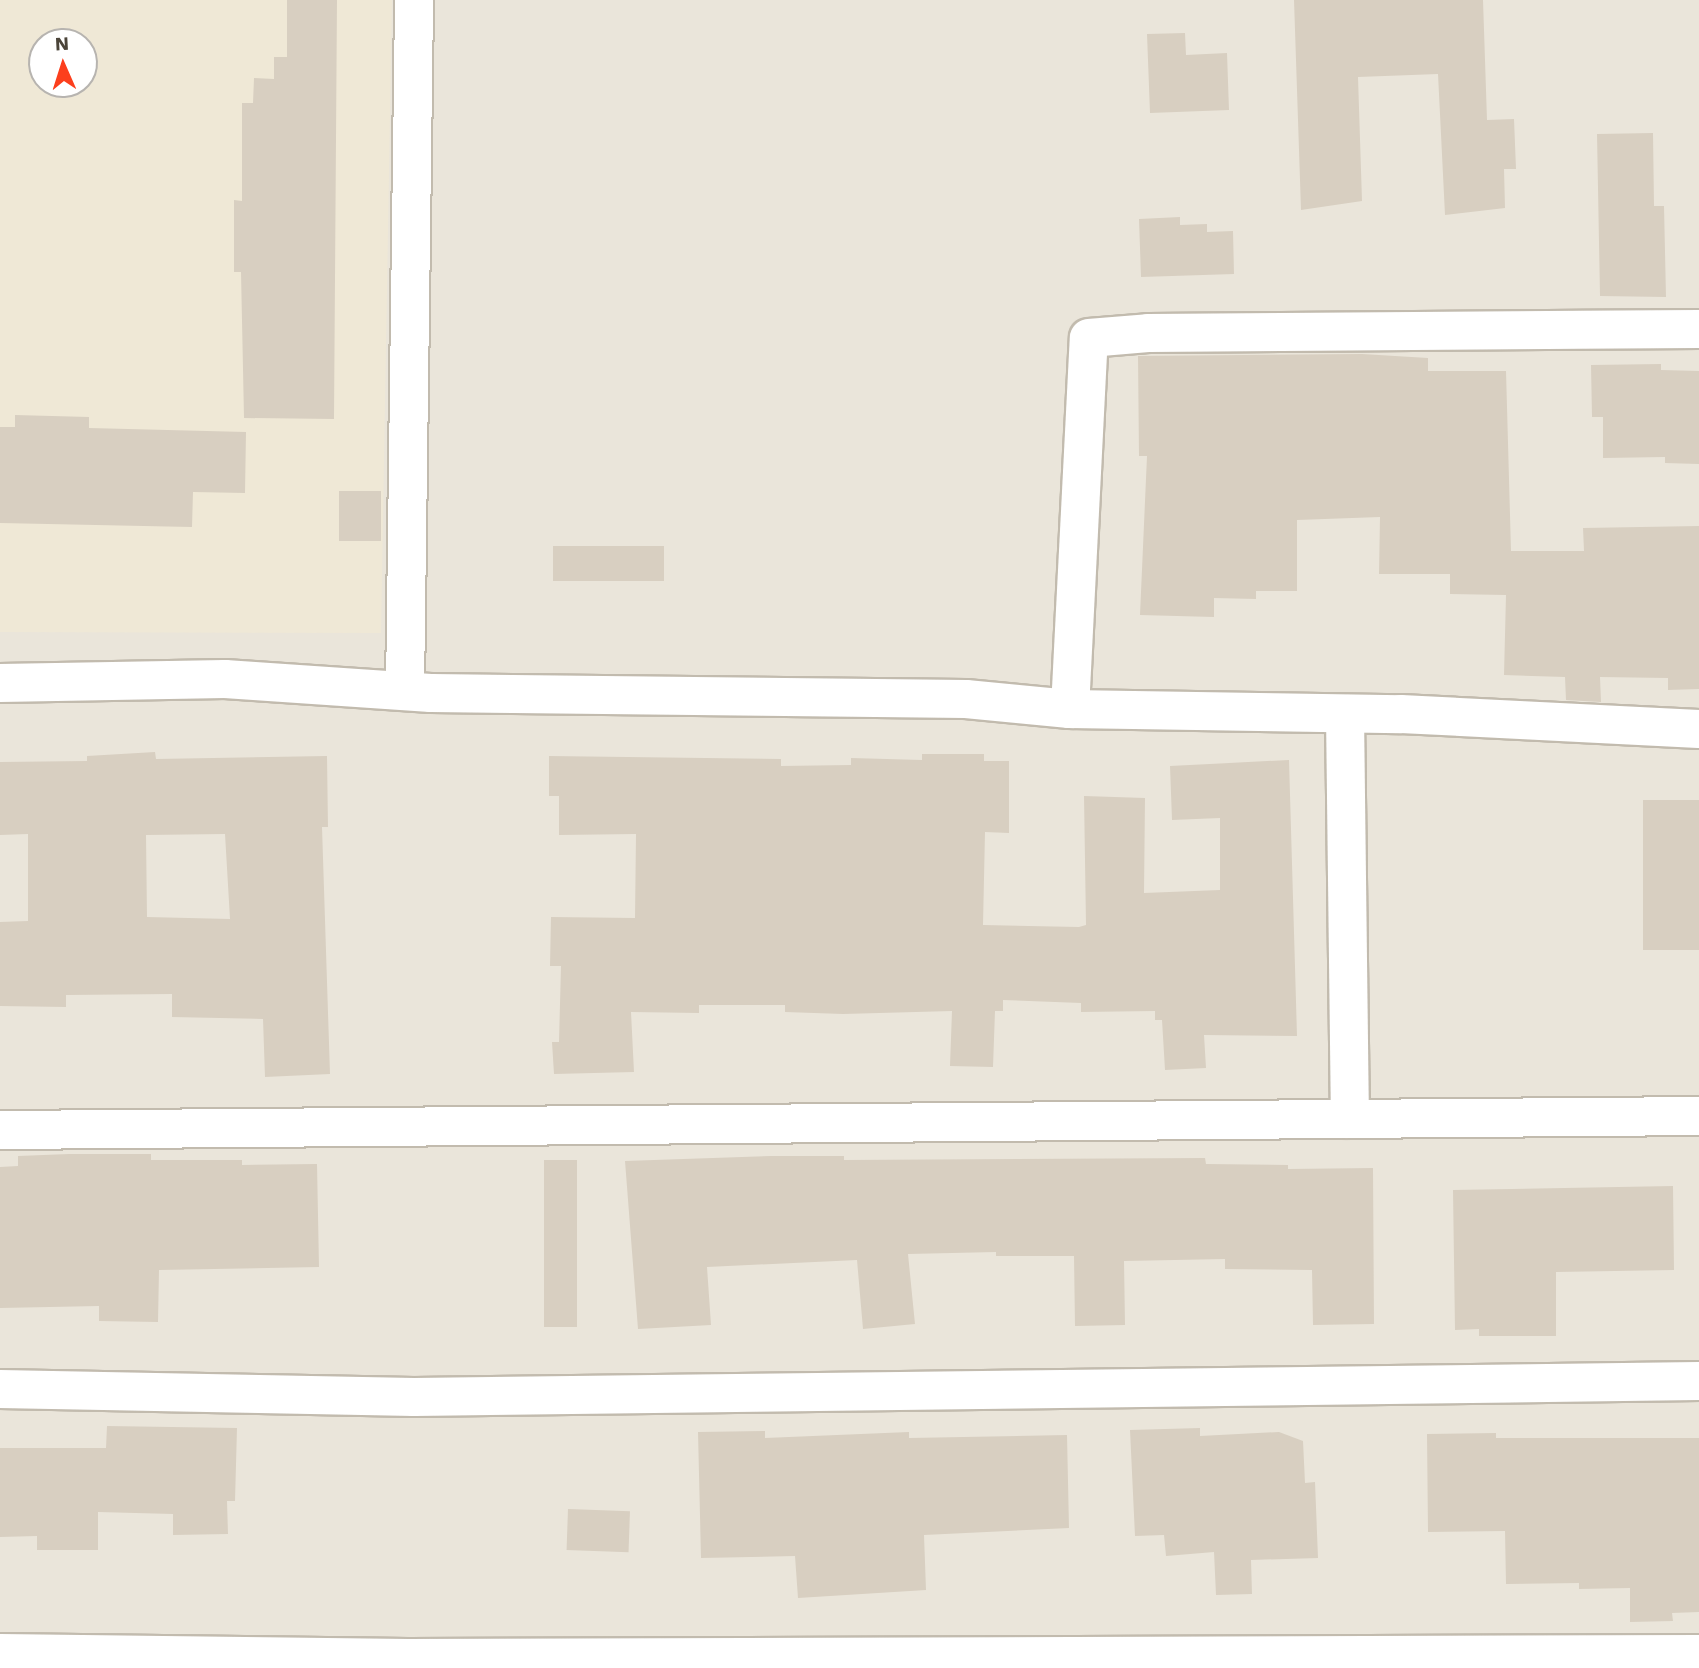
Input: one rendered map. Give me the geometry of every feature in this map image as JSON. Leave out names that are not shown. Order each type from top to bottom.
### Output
[{"type":"street","points":[[405,691],[414,0]]},
{"type":"street","points":[[1070,709],[1089,338],[1148,333],[1699,329]]},
{"type":"street","points":[[0,683],[225,679],[405,691],[966,699],[1070,709],[1345,714],[1699,729]]},
{"type":"street","points":[[1345,714],[1350,1119]]},
{"type":"street","points":[[0,1130],[1699,1116]]},
{"type":"street","points":[[0,1389],[414,1397],[1699,1381]]},
{"type":"street","points":[[0,1653],[408,1658],[1699,1654]]},
{"type":"shaded area","points":[[0,0],[1699,0],[1699,1668],[0,1668]]},
{"type":"shaded area","points":[[0,0],[392,0],[381,633],[0,632]]},
{"type":"building","points":[[287,0],[337,0],[334,419],[244,418],[241,272],[234,272],[234,200],[242,201],[242,103],[253,103],[254,78],[274,79],[274,57],[287,57]]},
{"type":"building","points":[[1294,0],[1483,0],[1487,120],[1514,119],[1516,169],[1504,169],[1505,208],[1445,215],[1438,74],[1358,77],[1362,201],[1301,210]]},
{"type":"building","points":[[1185,33],[1186,55],[1227,53],[1229,110],[1150,113],[1147,34]]},
{"type":"building","points":[[1653,133],[1654,206],[1664,206],[1666,297],[1600,296],[1597,134]]},
{"type":"building","points":[[1180,217],[1180,225],[1207,224],[1207,232],[1233,231],[1234,274],[1141,277],[1139,219]]},
{"type":"building","points":[[1362,354],[1428,358],[1428,371],[1506,371],[1511,551],[1584,551],[1583,528],[1699,526],[1699,689],[1668,690],[1668,678],[1600,677],[1601,702],[1566,700],[1565,677],[1504,675],[1506,595],[1450,594],[1450,574],[1379,574],[1380,517],[1297,520],[1297,591],[1256,591],[1256,599],[1214,598],[1214,617],[1140,615],[1147,456],[1139,456],[1138,356]]},
{"type":"building","points":[[1661,364],[1661,370],[1699,371],[1699,464],[1665,463],[1665,457],[1603,458],[1603,417],[1592,417],[1591,365]]},
{"type":"building","points":[[15,415],[89,417],[89,428],[246,432],[245,493],[193,492],[192,527],[0,523],[0,427],[15,427]]},
{"type":"building","points":[[339,491],[381,491],[381,541],[339,541]]},
{"type":"building","points":[[553,546],[664,546],[664,581],[553,581]]},
{"type":"building","points":[[155,752],[156,759],[327,756],[328,827],[322,827],[330,1074],[265,1077],[263,1019],[172,1017],[172,994],[66,995],[66,1007],[0,1006],[0,922],[28,921],[28,834],[0,835],[0,762],[87,761],[87,756]],"holes":[[[225,834],[230,919],[147,917],[146,835]]]},
{"type":"building","points":[[922,754],[984,754],[984,761],[1009,761],[1009,833],[985,832],[983,925],[1079,927],[1086,925],[1084,796],[1145,798],[1144,893],[1220,890],[1220,818],[1172,820],[1170,766],[1289,760],[1297,1036],[1204,1035],[1206,1068],[1165,1070],[1162,1020],[1155,1020],[1155,1011],[1081,1012],[1081,1003],[1003,1000],[1003,1011],[995,1011],[993,1067],[950,1066],[952,1011],[843,1014],[785,1012],[785,1005],[699,1005],[699,1013],[631,1012],[634,1072],[554,1074],[552,1042],[559,1042],[561,966],[550,966],[551,917],[635,918],[636,834],[559,835],[559,796],[549,796],[549,756],[781,759],[781,766],[851,765],[851,758],[922,760]]},
{"type":"building","points":[[1643,800],[1699,800],[1699,950],[1643,950]]},
{"type":"building","points":[[151,1154],[151,1160],[242,1160],[242,1165],[317,1164],[319,1267],[159,1270],[158,1322],[99,1321],[99,1306],[0,1308],[0,1167],[18,1166],[18,1156]]},
{"type":"building","points":[[844,1156],[844,1160],[1205,1158],[1206,1164],[1288,1165],[1288,1169],[1373,1168],[1374,1324],[1313,1325],[1312,1270],[1225,1269],[1225,1259],[1124,1261],[1125,1325],[1075,1326],[1074,1256],[996,1256],[996,1252],[908,1254],[915,1324],[863,1329],[857,1260],[707,1267],[711,1325],[638,1329],[625,1161]]},
{"type":"building","points":[[544,1160],[577,1160],[577,1327],[544,1327]]},
{"type":"building","points":[[1673,1186],[1674,1270],[1556,1272],[1556,1336],[1479,1336],[1479,1329],[1455,1330],[1453,1190]]},
{"type":"building","points":[[107,1426],[237,1428],[235,1501],[227,1501],[228,1534],[173,1535],[173,1514],[98,1512],[98,1550],[37,1550],[37,1536],[0,1537],[0,1448],[106,1448]]},
{"type":"building","points":[[1200,1428],[1200,1436],[1279,1432],[1303,1441],[1305,1483],[1315,1482],[1318,1558],[1251,1560],[1252,1594],[1216,1595],[1214,1552],[1166,1556],[1164,1535],[1135,1536],[1130,1430]]},
{"type":"building","points":[[765,1431],[765,1438],[909,1432],[909,1438],[1067,1435],[1069,1528],[924,1535],[926,1590],[798,1598],[795,1556],[701,1558],[698,1432]]},
{"type":"building","points":[[1496,1433],[1496,1438],[1699,1438],[1699,1612],[1672,1613],[1673,1621],[1630,1622],[1630,1588],[1579,1589],[1579,1583],[1506,1584],[1505,1531],[1428,1532],[1427,1434]]},
{"type":"building","points":[[568,1509],[630,1511],[629,1552],[567,1550]]}]
